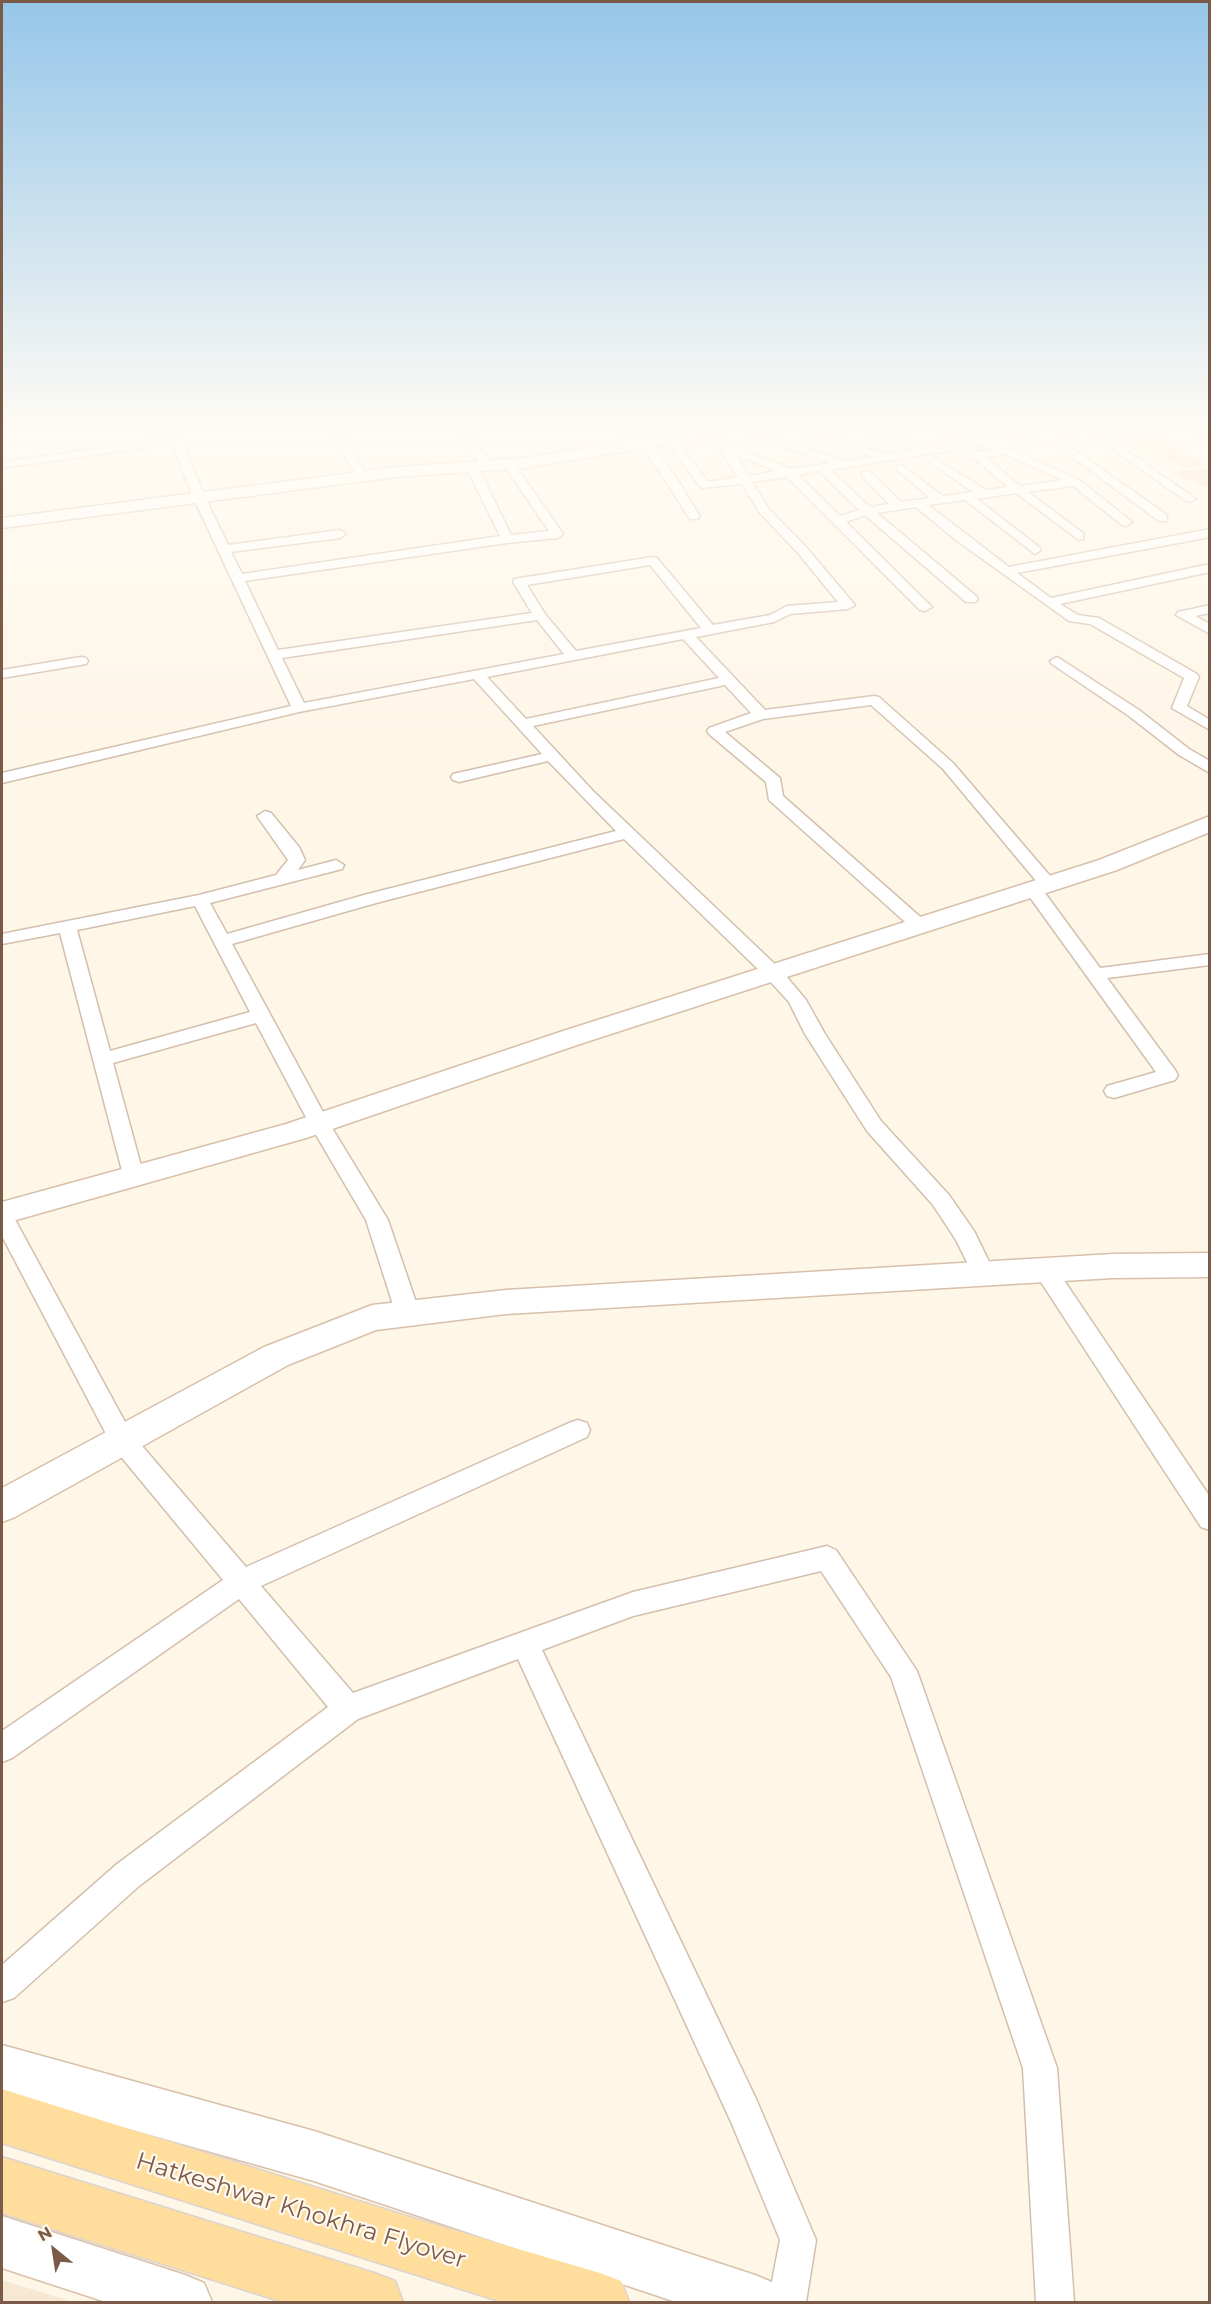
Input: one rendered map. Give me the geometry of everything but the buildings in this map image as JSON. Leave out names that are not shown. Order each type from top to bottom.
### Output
[{"type":"main road","name":"Hatkeshwar Khokhra Flyover","points":[[2,2116],[405,2244],[600,2302]]},
{"type":"main road","points":[[2,2185],[374,2302]]},
{"type":"street","points":[[219,539],[299,708]]},
{"type":"street","points":[[224,549],[305,539]]},
{"type":"street","points":[[238,578],[512,539]]},
{"type":"street","points":[[2,778],[299,708],[774,618],[787,610],[848,605],[791,539]]},
{"type":"street","points":[[854,539],[925,607]]},
{"type":"street","points":[[899,539],[971,600]]},
{"type":"street","points":[[964,539],[1074,618],[1094,621],[1192,677],[1179,708],[1209,726]]},
{"type":"street","points":[[1021,539],[1035,550]]},
{"type":"street","points":[[1007,571],[1180,539]]},
{"type":"street","points":[[573,656],[540,616],[519,582],[653,561],[710,630]]},
{"type":"street","points":[[1049,602],[1209,568]]},
{"type":"street","points":[[1209,609],[1183,615],[1209,630]]},
{"type":"street","points":[[274,655],[540,616]]},
{"type":"street","points":[[687,635],[761,715]]},
{"type":"street","points":[[2,674],[81,661]]},
{"type":"street","points":[[1057,661],[1134,713],[1184,752],[1209,768]]},
{"type":"street","points":[[477,674],[587,794],[774,974],[797,1000],[815,1034],[874,1126],[941,1200],[966,1237],[984,1274]]},
{"type":"street","points":[[523,723],[728,680]]},
{"type":"street","points":[[920,926],[775,797],[774,781],[714,731],[761,715],[874,700],[948,766],[1041,887],[1095,974],[1168,1075],[1114,1091]]},
{"type":"street","points":[[459,777],[552,756]]},
{"type":"street","points":[[266,816],[293,851],[297,861],[282,879]]},
{"type":"street","points":[[348,1709],[122,1440],[2,1215],[319,1123],[570,1038],[1108,865],[1209,823]]},
{"type":"street","points":[[222,941],[370,899],[627,833]]},
{"type":"street","points":[[2,939],[200,900],[336,865]]},
{"type":"street","points":[[200,900],[319,1123],[377,1220],[408,1314]]},
{"type":"street","points":[[67,927],[133,1177]]},
{"type":"street","points":[[1095,974],[1209,959]]},
{"type":"street","points":[[102,1060],[262,1015]]},
{"type":"street","points":[[2,1506],[276,1356],[372,1318],[506,1302],[1113,1266],[1209,1265]]},
{"type":"street","points":[[1045,1270],[1209,1519]]},
{"type":"street","points":[[2,1748],[241,1582],[578,1430]]},
{"type":"street","points":[[2,1986],[128,1875],[348,1709],[633,1604],[827,1558],[903,1671],[1040,2068],[1055,2302]]},
{"type":"street","points":[[525,1644],[745,2113],[798,2240],[787,2302]]},
{"type":"street","points":[[2,2069],[314,2156],[755,2302]]},
{"type":"street","points":[[2,2242],[185,2302]]},
{"type":"shaded area","points":[[2,2280],[73,2302],[2,2302]]}]
